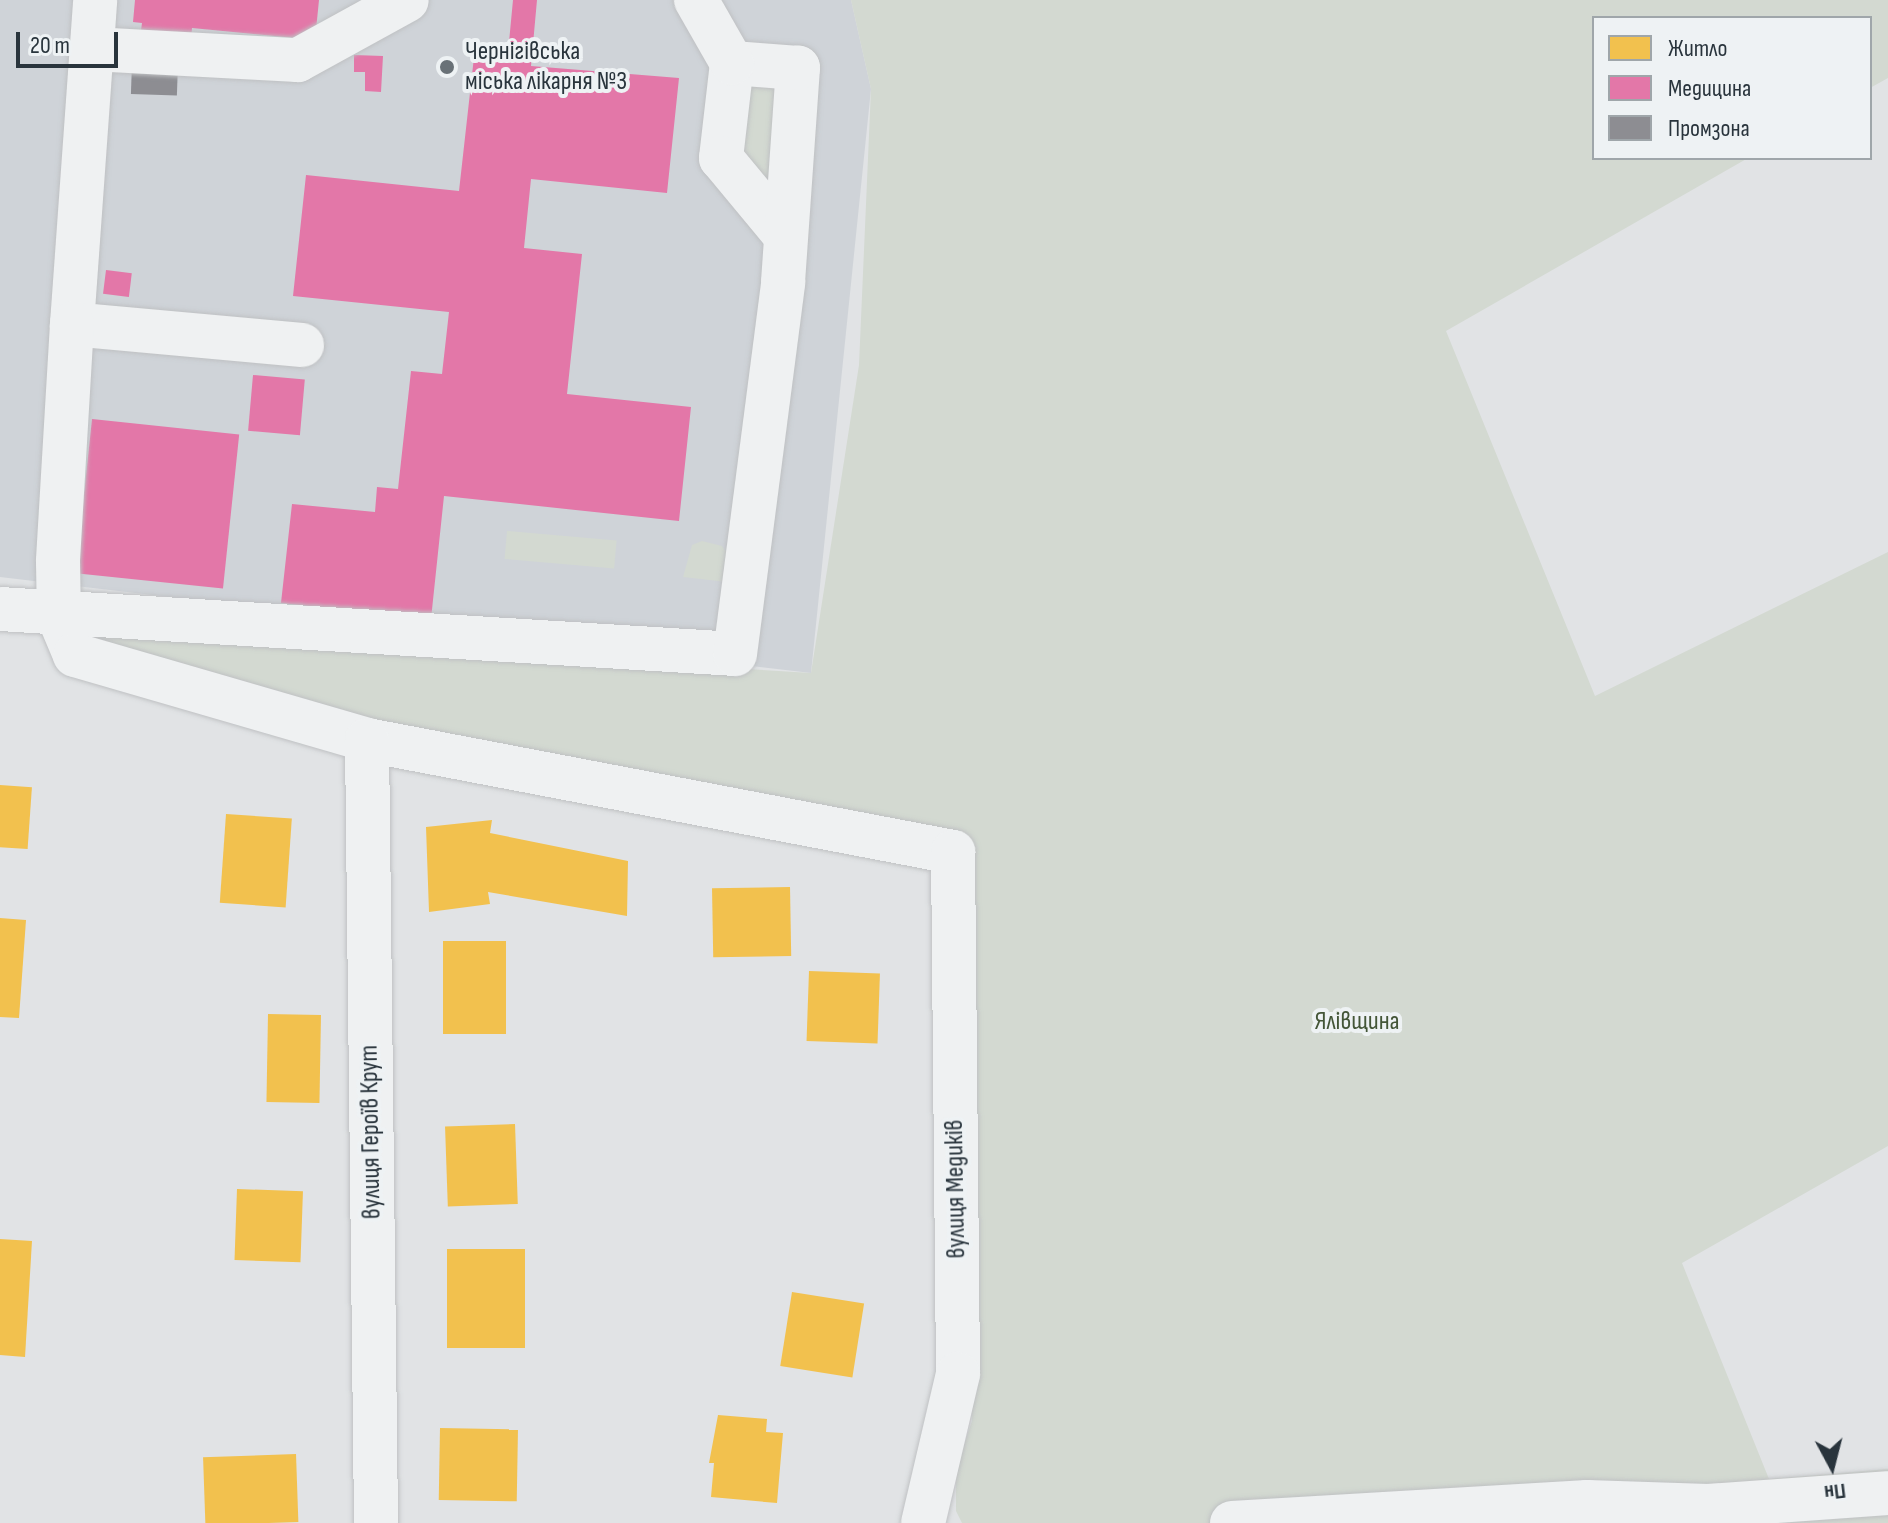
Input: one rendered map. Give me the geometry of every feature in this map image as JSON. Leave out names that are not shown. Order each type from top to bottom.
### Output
[{"type":"street","points":[[95,0],[72,324],[59,617],[75,655],[367,740]]},
{"type":"street","points":[[92,49],[298,60],[407,0]]},
{"type":"street","points":[[696,0],[732,63],[721,158],[785,235]]},
{"type":"street","points":[[0,609],[59,617],[735,654],[785,235],[798,68],[732,63]]},
{"type":"street","points":[[72,324],[302,345]]},
{"type":"street","name":"вулиця Медиків","points":[[367,740],[953,852],[958,1374],[923,1523]]},
{"type":"street","name":"вулиця Героїв Крут","points":[[367,740],[376,1523]]},
{"type":"street","points":[[1232,1523],[1587,1502],[1708,1506],[1888,1493]]},
{"type":"shaded area","points":[[0,0],[851,0],[871,89],[811,673],[0,577]]},
{"type":"green space","name":"Ялівщина","points":[[851,0],[1888,0],[1888,78],[1872,87],[1872,16],[1592,16],[1592,160],[1745,160],[1446,331],[1595,696],[1888,552],[1888,1146],[1682,1263],[1769,1479],[1888,1469],[1888,1523],[962,1523],[956,1511],[956,1468],[972,1421],[944,829],[460,742],[119,657],[79,620],[170,633],[811,673],[859,365],[871,89]]},
{"type":"green space","points":[[747,84],[782,88],[768,185],[743,153]]},
{"type":"green space","points":[[507,531],[617,541],[614,568],[505,559]]},
{"type":"green space","points":[[702,541],[722,546],[727,553],[727,582],[683,577],[692,545]]},
{"type":"building: Житло","points":[[0,785],[32,787],[28,849],[0,847]]},
{"type":"building: Житло","points":[[226,814],[292,819],[286,907],[220,903]]},
{"type":"building: Житло","points":[[492,820],[490,833],[628,861],[627,916],[488,892],[490,904],[429,912],[426,827]]},
{"type":"building: Житло","points":[[790,887],[791,956],[713,957],[712,888]]},
{"type":"building: Житло","points":[[0,918],[26,920],[19,1018],[0,1017]]},
{"type":"building: Житло","points":[[443,941],[506,941],[506,1034],[443,1034]]},
{"type":"building: Житло","points":[[809,971],[880,973],[878,1043],[807,1041]]},
{"type":"building: Житло","points":[[268,1014],[321,1015],[319,1103],[266,1102]]},
{"type":"building: Житло","points":[[515,1124],[518,1204],[448,1206],[445,1126]]},
{"type":"building: Житло","points":[[237,1189],[303,1191],[300,1262],[235,1260]]},
{"type":"building: Житло","points":[[0,1239],[32,1241],[25,1357],[0,1355]]},
{"type":"building: Житло","points":[[447,1249],[525,1249],[525,1348],[447,1348]]},
{"type":"building: Житло","points":[[792,1292],[864,1303],[852,1377],[780,1366]]},
{"type":"building: Житло","points":[[718,1415],[767,1419],[766,1432],[783,1433],[777,1503],[711,1497],[714,1463],[709,1463]]},
{"type":"building: Житло","points":[[440,1428],[518,1429],[517,1501],[439,1500]]},
{"type":"building: Житло","points":[[296,1454],[298,1522],[205,1523],[203,1457]]},
{"type":"building: Медицина","points":[[135,0],[319,0],[315,40],[192,28],[190,50],[139,45],[142,23],[133,22]]},
{"type":"building: Медицина","points":[[513,0],[537,0],[531,66],[679,78],[667,193],[531,179],[524,248],[582,254],[567,394],[691,407],[679,521],[444,496],[431,619],[281,603],[292,504],[375,512],[377,487],[398,489],[411,371],[442,374],[449,312],[293,296],[306,175],[459,191],[474,57],[507,63]]},
{"type":"building: Медицина","points":[[354,55],[383,56],[381,92],[365,91],[365,72],[354,72]]},
{"type":"building: Медицина","points":[[106,270],[132,273],[129,297],[103,294]]},
{"type":"building: Медицина","points":[[253,375],[305,380],[300,435],[248,431]]},
{"type":"building: Медицина","points":[[92,419],[239,434],[223,589],[76,573]]},
{"type":"building: Промзона","points":[[132,63],[178,65],[177,96],[131,94]]},
{"type":"place","name":"Чернігівська міська лікарня №3","points":[[447,67]]}]
